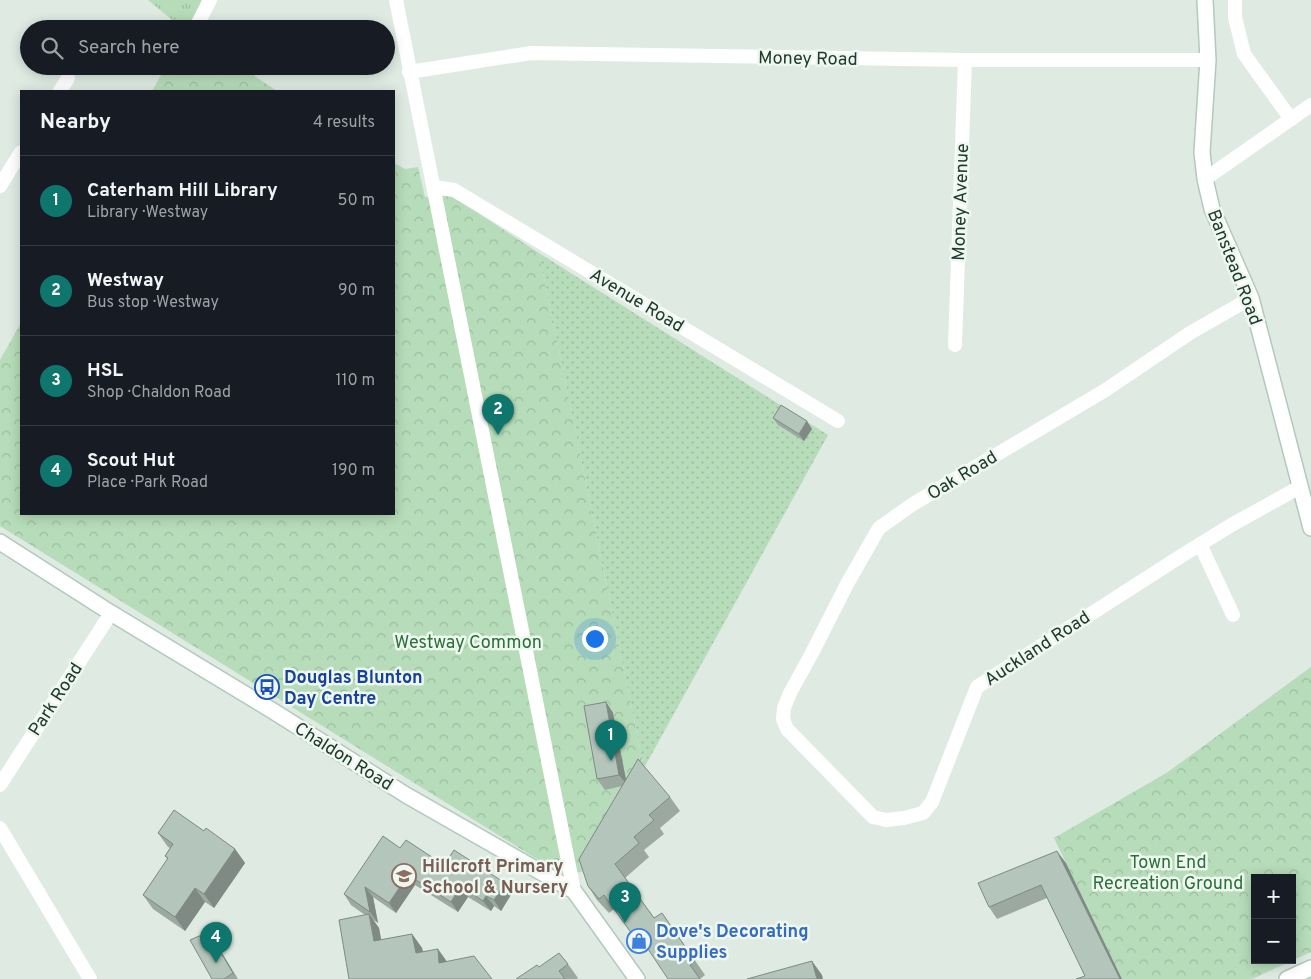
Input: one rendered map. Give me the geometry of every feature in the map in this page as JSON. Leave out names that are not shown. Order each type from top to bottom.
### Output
[{"type":"main road","name":"Banstead Road","points":[[1205,0],[1208,60],[1202,152],[1205,179],[1212,209],[1251,298],[1311,528]]},
{"type":"main road","name":"Chaldon Road","points":[[0,542],[111,613],[273,711],[406,796],[574,891],[638,979]]},
{"type":"main road","points":[[1287,979],[1311,968]]},
{"type":"street","points":[[200,20],[210,0]]},
{"type":"street","points":[[396,0],[574,891]]},
{"type":"street","points":[[1235,0],[1235,16],[1244,54],[1291,120]]},
{"type":"street","name":"Money Road","points":[[409,72],[531,53],[966,60],[1208,60]]},
{"type":"street","name":"Money Avenue","points":[[955,344],[966,60]]},
{"type":"street","points":[[61,90],[68,78]]},
{"type":"street","points":[[1205,179],[1311,105]]},
{"type":"street","points":[[0,186],[20,154]]},
{"type":"street","name":"Avenue Road","points":[[434,187],[454,190],[838,422]]},
{"type":"street","name":"Oak Road","points":[[797,740],[787,729],[783,719],[784,708],[847,584],[879,528],[913,504],[1104,391],[1190,333],[1251,298]]},
{"type":"street","name":"Auckland Road","points":[[797,740],[873,817],[886,820],[904,818],[922,812],[932,802],[977,687],[1200,544],[1300,487]]},
{"type":"street","points":[[1200,544],[1233,616]]},
{"type":"street","name":"Park Road","points":[[0,785],[111,613]]},
{"type":"street","points":[[0,828],[90,979]]},
{"type":"green space","points":[[148,0],[201,0],[199,10],[193,20],[172,20]]},
{"type":"green space","points":[[161,75],[253,75],[276,90],[153,90]]},
{"type":"green space","name":"Westway Common","points":[[395,164],[405,169],[418,167],[425,197],[452,196],[539,253],[644,768],[582,872],[561,874],[0,526],[0,360],[20,325],[20,515],[395,515]]},
{"type":"green space","points":[[539,253],[828,435],[644,768]]},
{"type":"green space","name":"Town End Recreation Ground","points":[[1311,667],[1311,952],[1296,959],[1296,874],[1251,874],[1251,964],[1285,964],[1252,979],[1122,979],[1054,838],[1168,772]]},
{"type":"building","points":[[781,405],[807,421],[799,434],[773,418]]},
{"type":"building","points":[[606,702],[619,775],[597,779],[584,706]]},
{"type":"building","points":[[638,759],[670,797],[649,815],[654,820],[634,837],[639,843],[615,864],[654,918],[662,913],[695,961],[690,965],[700,979],[668,979],[636,931],[632,934],[604,895],[599,899],[588,886],[579,859]]},
{"type":"building","points":[[174,810],[204,831],[206,828],[235,849],[204,894],[195,888],[175,917],[143,895],[168,858],[165,856],[173,844],[158,833]]},
{"type":"building","points":[[383,836],[400,848],[406,840],[444,865],[454,850],[505,883],[494,900],[486,896],[483,901],[461,886],[451,902],[408,875],[389,903],[365,887],[370,912],[344,894]]},
{"type":"building","points":[[1057,851],[1120,979],[1076,979],[1085,976],[1041,885],[989,907],[978,883]]},
{"type":"building","points":[[369,914],[374,941],[412,934],[416,953],[438,949],[439,963],[474,956],[492,979],[349,979],[339,920]]},
{"type":"building","points":[[199,936],[211,936],[233,973],[224,979],[212,979],[190,940]]},
{"type":"building","points":[[559,953],[568,964],[559,971],[565,979],[516,979],[537,965],[539,967]]},
{"type":"building","points":[[812,961],[817,979],[747,979]]},
{"type":"place","name":"Westway","points":[[498,435]]},
{"type":"place","name":"Douglas Blunton Day Centre","points":[[267,687]]},
{"type":"place","name":"Caterham Hill Library","points":[[611,761]]},
{"type":"place","name":"Hillcroft Primary School & Nursery","points":[[404,876]]},
{"type":"place","name":"HSL","points":[[625,923]]},
{"type":"place","name":"Dove's Decorating Supplies","points":[[639,941]]},
{"type":"place","name":"Scout Hut","points":[[216,963]]}]
